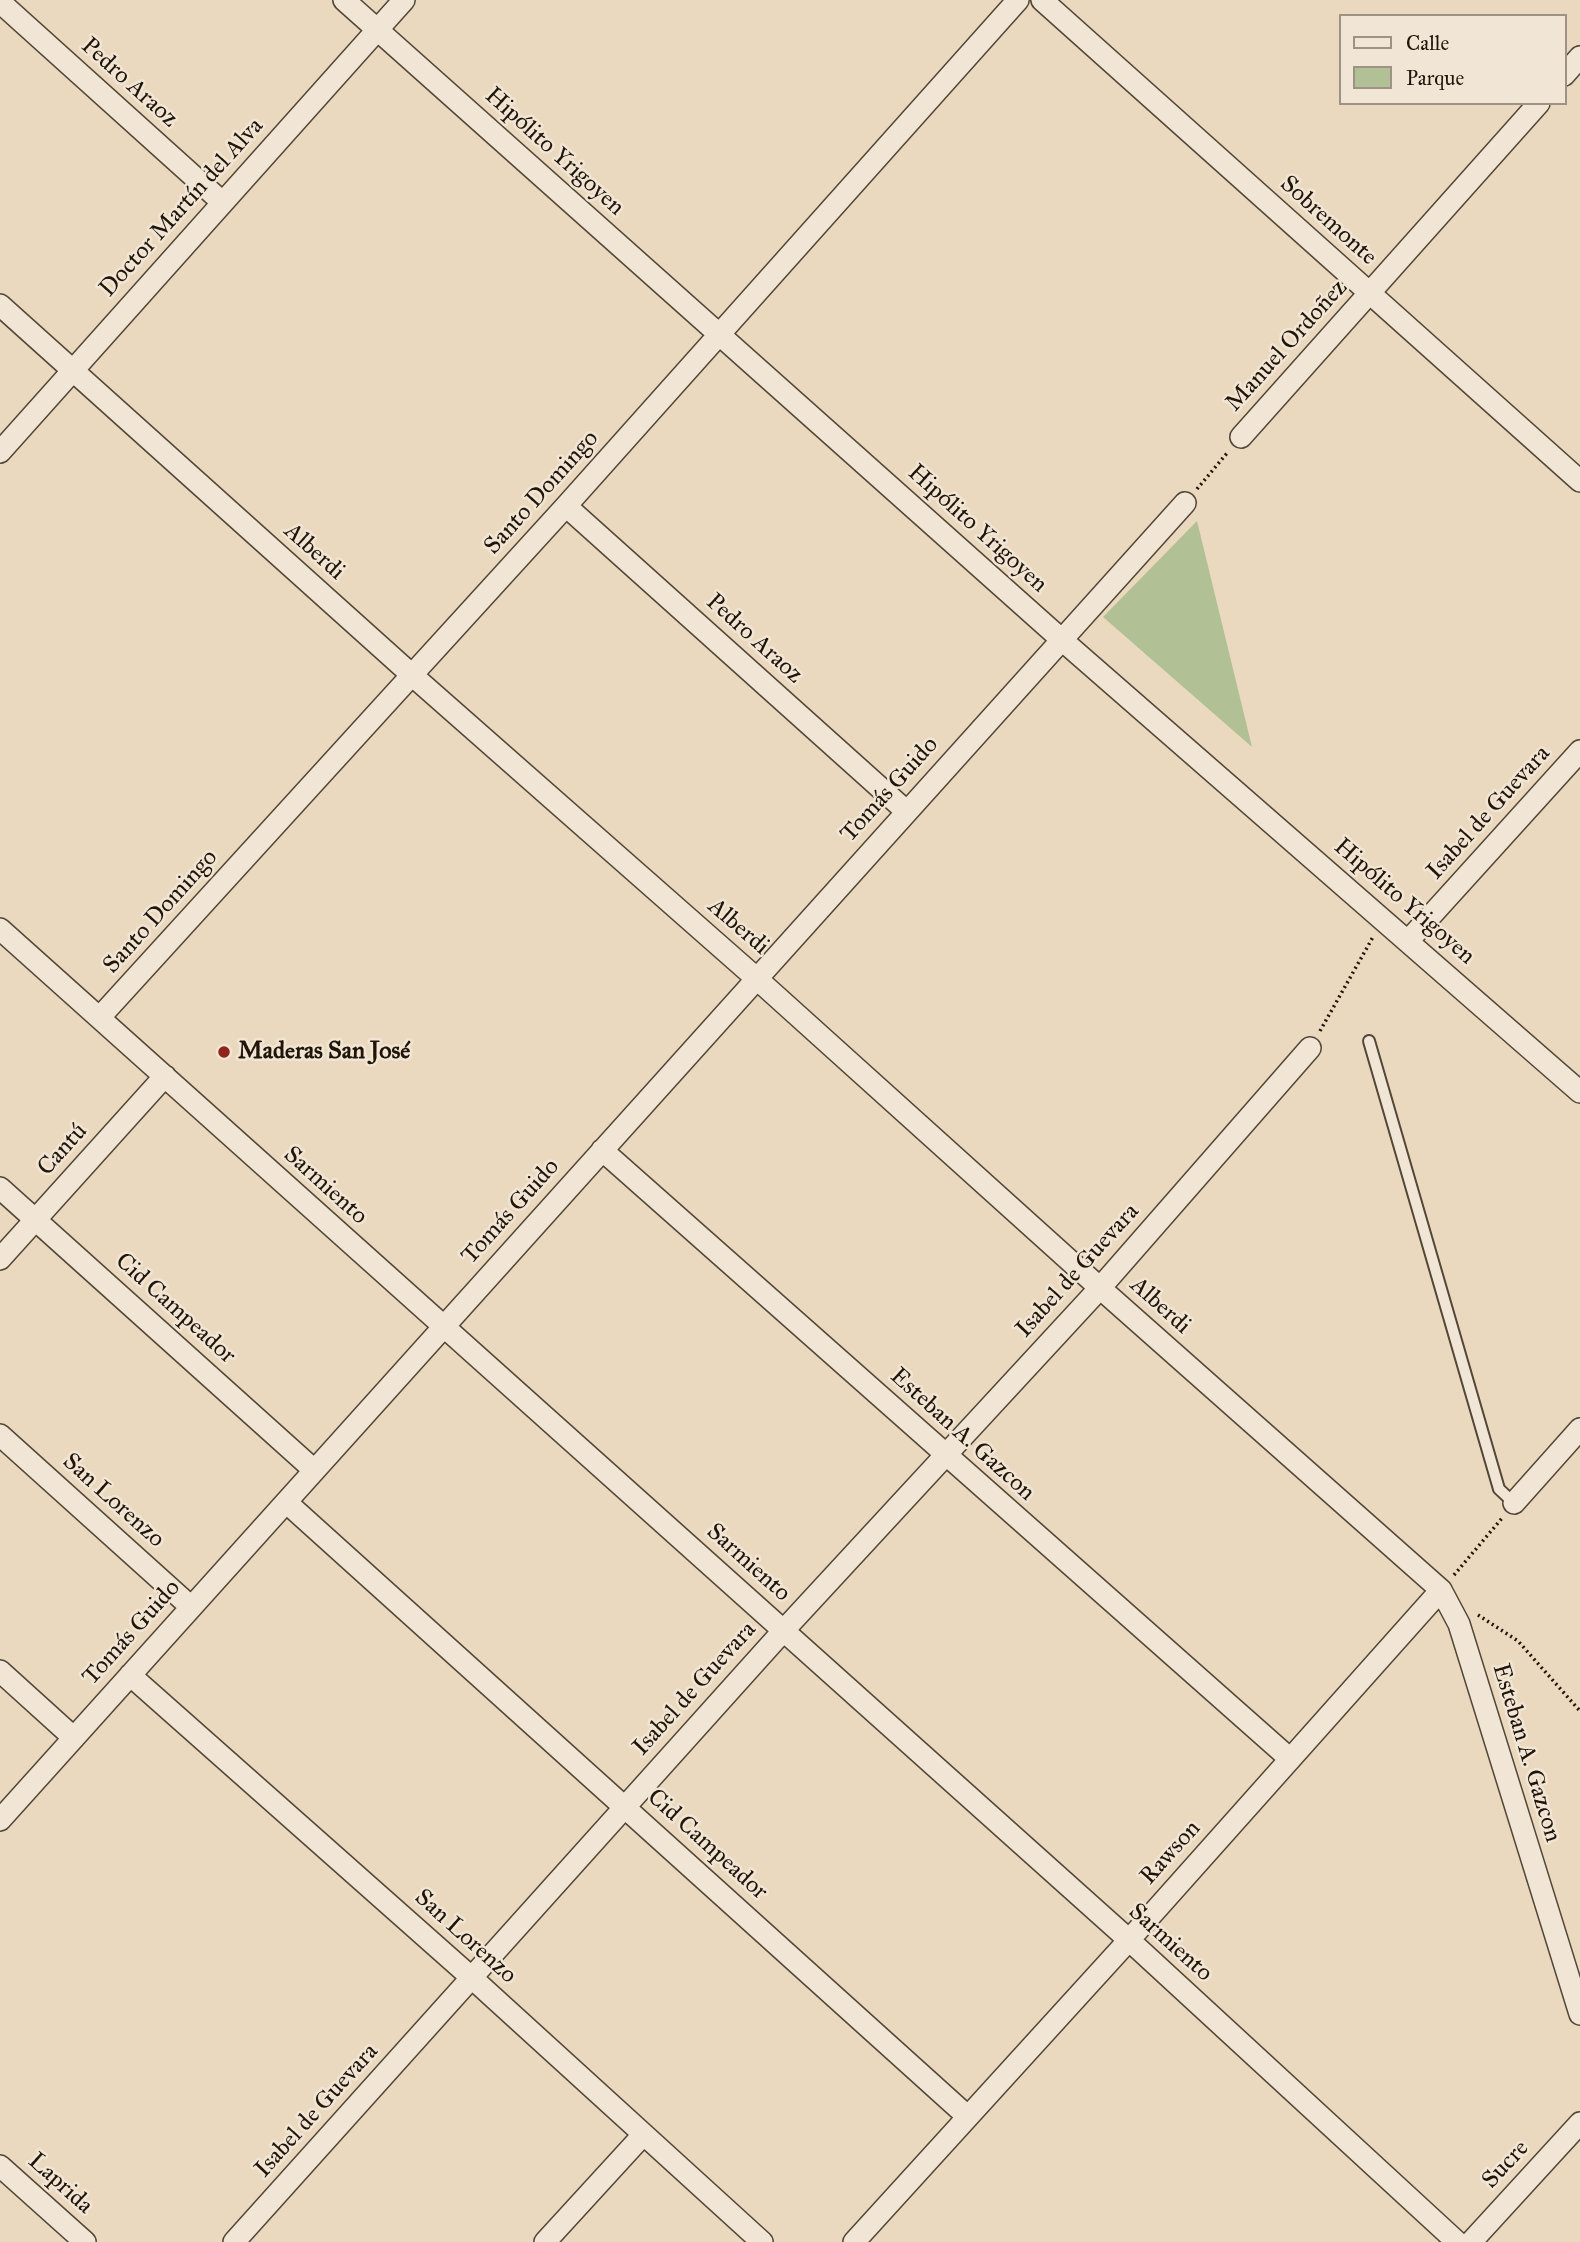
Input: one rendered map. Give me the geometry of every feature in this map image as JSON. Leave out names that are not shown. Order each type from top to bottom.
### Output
[{"type":"street","name":"Hipólito Yrigoyen","points":[[344,0],[1062,640],[1580,1092]]},
{"type":"street","name":"Doctor Martín del Alva","points":[[0,452],[404,0]]},
{"type":"street","name":"Santo Domingo","points":[[100,1017],[413,676],[1018,0]]},
{"type":"street","name":"Sobremonte","points":[[1042,0],[1580,481]]},
{"type":"street","name":"Pedro Araoz","points":[[0,2],[222,202]]},
{"type":"street","points":[[1566,73],[1580,57]]},
{"type":"street","name":"Manuel Ordoñez","points":[[1241,437],[1537,105]]},
{"type":"street","name":"Alberdi","points":[[0,304],[413,676],[756,978],[1441,1590]]},
{"type":"street","points":[[1062,640],[1185,503]]},
{"type":"street","name":"Pedro Araoz","points":[[566,506],[906,811]]},
{"type":"street","name":"Tomás Guido","points":[[0,1820],[1062,640]]},
{"type":"street","name":"Isabel de Guevara","points":[[1408,941],[1580,751]]},
{"type":"street","name":"Sarmiento","points":[[0,929],[1129,1940],[1457,2242]]},
{"type":"street","name":"Isabel de Guevara","points":[[234,2242],[784,1630],[1100,1288],[1310,1048]]},
{"type":"street","name":"Cantú","points":[[0,1259],[165,1076]]},
{"type":"street","name":"Esteban A. Gazcon","points":[[602,1150],[1289,1758]]},
{"type":"street","name":"Cid Campeador","points":[[0,1188],[314,1470]]},
{"type":"street","points":[[1514,1503],[1580,1429]]},
{"type":"street","name":"San Lorenzo","points":[[0,1435],[191,1607]]},
{"type":"street","name":"Cid Campeador","points":[[286,1502],[967,2116]]},
{"type":"street","name":"Esteban A. Gazcon","points":[[1441,1590],[1459,1624],[1580,2014]]},
{"type":"street","name":"Rawson","points":[[854,2242],[1129,1940],[1441,1590]]},
{"type":"street","points":[[0,1671],[74,1738]]},
{"type":"street","name":"San Lorenzo","points":[[130,1675],[472,1978],[762,2242]]},
{"type":"street","name":"Sucre","points":[[1471,2242],[1580,2123]]},
{"type":"street","points":[[545,2242],[643,2134]]},
{"type":"street","name":"Laprida","points":[[0,2166],[85,2242]]},
{"type":"lane","points":[[1369,1041],[1499,1489],[1514,1503]]},
{"type":"path","points":[[1185,503],[1241,437]]},
{"type":"path","points":[[1310,1048],[1384,919]]},
{"type":"path","points":[[1441,1590],[1514,1503]]},
{"type":"path","points":[[1474,1612],[1518,1641],[1580,1711]]},
{"type":"green space","points":[[1197,521],[1252,747],[1103,617]]},
{"type":"place","name":"Maderas San José","points":[[224,1052]]}]
